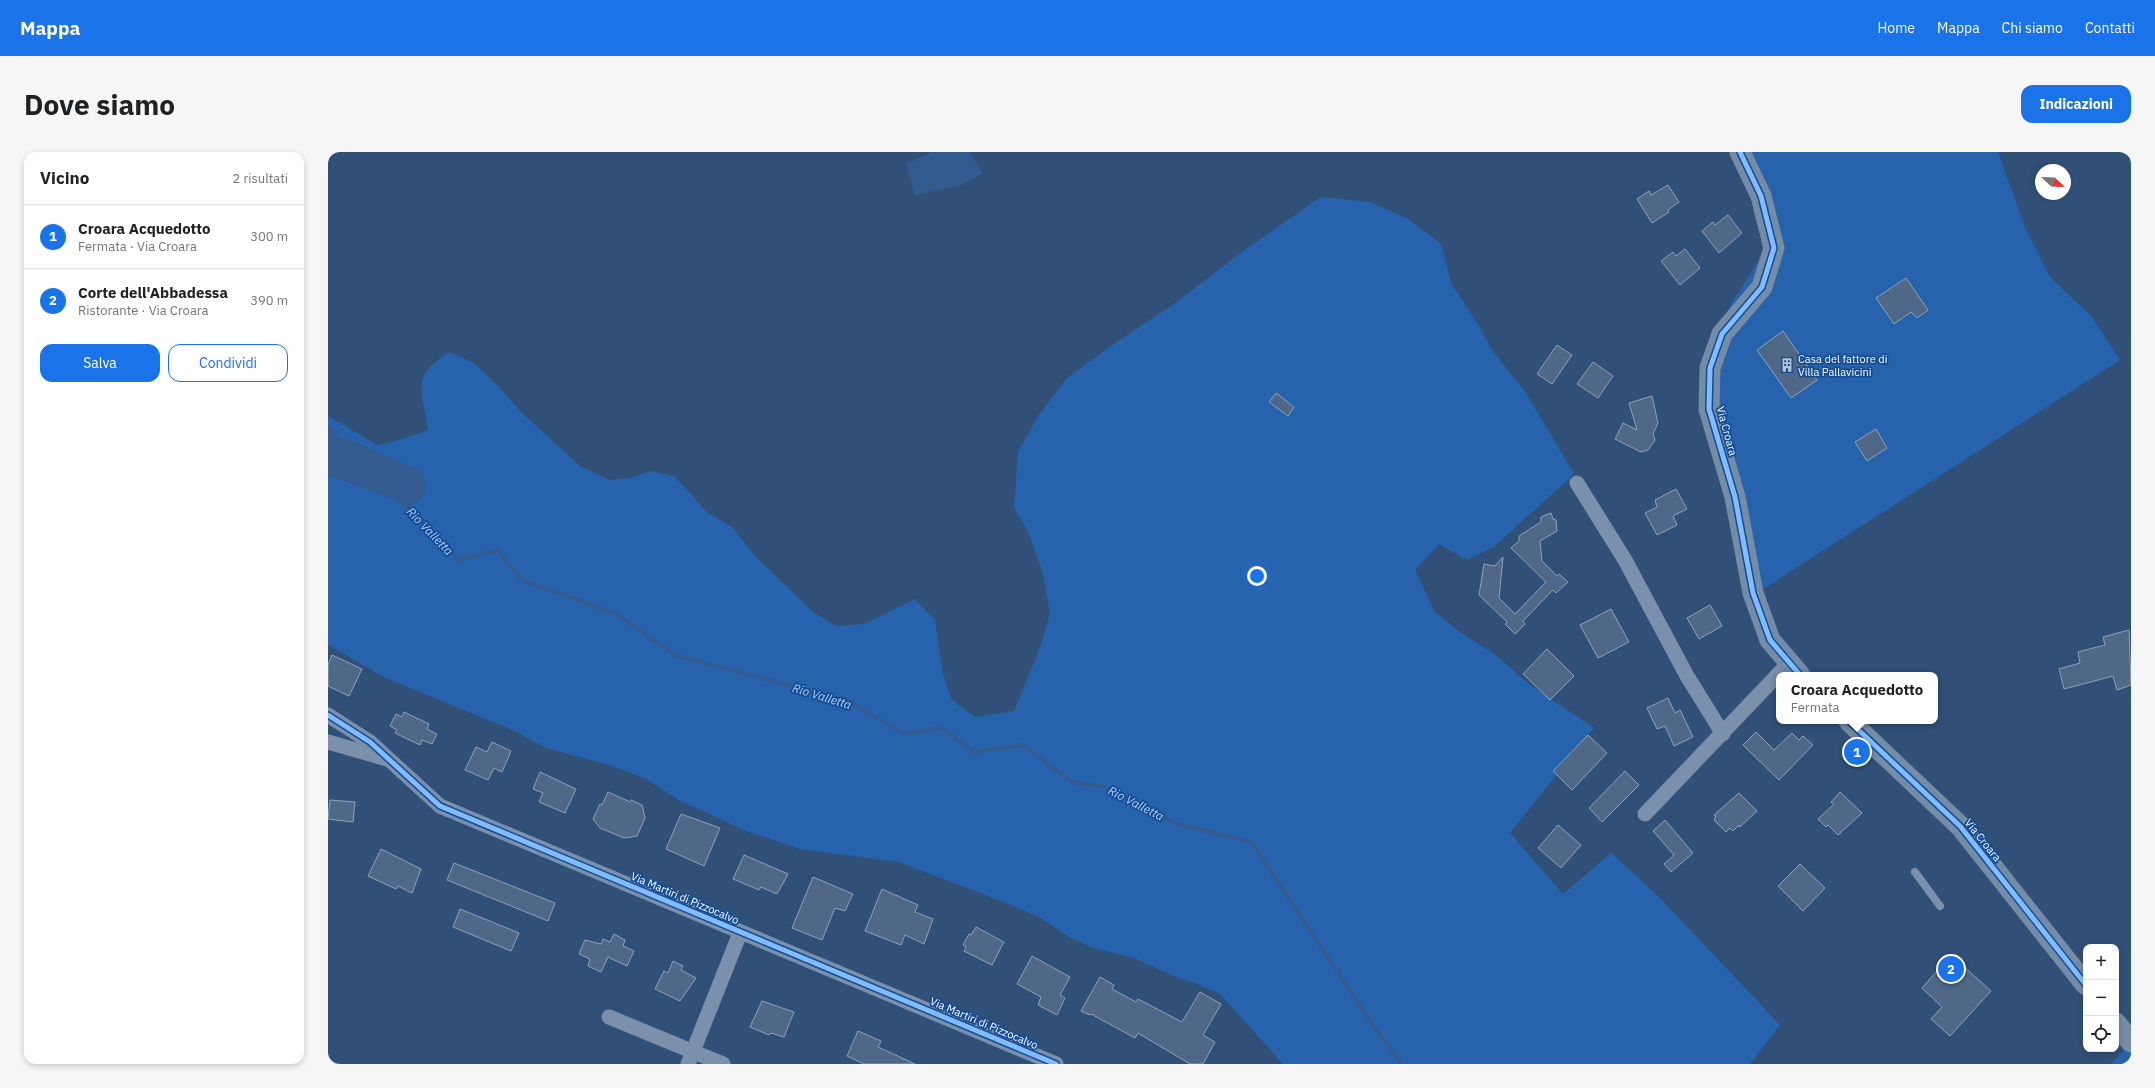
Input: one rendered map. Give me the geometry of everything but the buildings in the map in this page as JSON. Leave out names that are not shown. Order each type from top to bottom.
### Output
[{"type":"street","name":"Via Croara","points":[[1740,152],[1761,196],[1774,248],[1762,287],[1722,334],[1710,368],[1709,409],[1735,497],[1753,593],[1770,640],[1795,669]]},
{"type":"street","points":[[1577,483],[1624,560],[1687,676],[1723,734]]},
{"type":"street","name":"Via Croara","points":[[1645,814],[1723,734],[1776,686]]},
{"type":"street","name":"Via Martiri di Pizzocalvo","points":[[328,714],[370,742],[440,806],[531,843],[740,933],[1056,1064]]},
{"type":"street","name":"Via Croara","points":[[1852,724],[1960,826],[2083,981]]},
{"type":"street","name":"Via Martiri di Pizzocalvo","points":[[328,742],[390,760]]},
{"type":"street","name":"Via Martiri di Pizzocalvo","points":[[690,1057],[740,933]]},
{"type":"street","points":[[608,1017],[690,1057],[723,1064]]},
{"type":"street","points":[[2119,1027],[2131,1042]]},
{"type":"lane","points":[[1915,872],[1940,906]]},
{"type":"shaded area","points":[[932,152],[969,152],[983,173],[962,185],[915,195],[906,164]]},
{"type":"shaded area","points":[[1746,152],[1998,152],[2025,227],[2050,277],[2092,317],[2120,360],[1754,595],[1715,406],[1722,325],[1732,302],[1765,251]]},
{"type":"shaded area","points":[[1321,197],[1370,202],[1408,219],[1441,244],[1451,283],[1479,326],[1492,350],[1526,393],[1574,474],[1495,546],[1467,560],[1439,544],[1415,570],[1435,612],[1461,633],[1496,655],[1530,685],[1594,728],[1510,833],[1563,894],[1611,853],[1658,896],[1780,1025],[1750,1064],[1283,1064],[1220,994],[1195,983],[1174,976],[1134,958],[1091,947],[1069,937],[1039,917],[899,862],[800,849],[746,831],[679,800],[646,779],[613,766],[546,748],[515,731],[386,678],[328,645],[328,416],[377,445],[403,439],[428,430],[422,395],[423,377],[436,361],[449,352],[474,363],[499,387],[521,412],[580,466],[610,480],[631,478],[650,471],[674,476],[708,513],[732,527],[755,556],[813,612],[836,626],[864,624],[915,599],[935,620],[943,675],[952,700],[975,717],[1014,711],[1041,645],[1050,613],[1043,574],[1029,534],[1014,507],[1018,452],[1038,416],[1067,378],[1118,341],[1174,304],[1243,251]]},
{"type":"shaded area","points":[[328,425],[336,430],[338,438],[346,438],[421,471],[425,480],[426,488],[420,500],[416,504],[403,503],[328,475]]},
{"type":"shaded area","points":[[2131,1043],[2131,1064],[2111,1064]]},
{"type":"waterway","name":"Rio Valletta","points":[[397,500],[414,510],[458,560],[497,550],[522,580],[615,613],[675,655],[847,701],[905,734],[941,728],[975,752],[1023,745],[1072,782],[1106,787],[1177,824],[1252,842],[1366,1015],[1401,1064]]},
{"type":"cycle path","points":[[1740,152],[1761,196],[1774,248],[1762,287],[1722,334],[1710,368],[1709,409],[1735,497],[1753,593],[1770,640],[1797,672]]},
{"type":"cycle path","points":[[328,715],[370,742],[440,806],[1056,1064]]},
{"type":"cycle path","points":[[1852,724],[1960,826],[2083,981]]},
{"type":"place","name":"Casa del fattore di Villa Pallavicini","points":[[1787,365]]},
{"type":"place","name":"Croara Acquedotto","points":[[1857,752]]},
{"type":"place","name":"Corte dell'Abbadessa","points":[[1951,969]]}]
